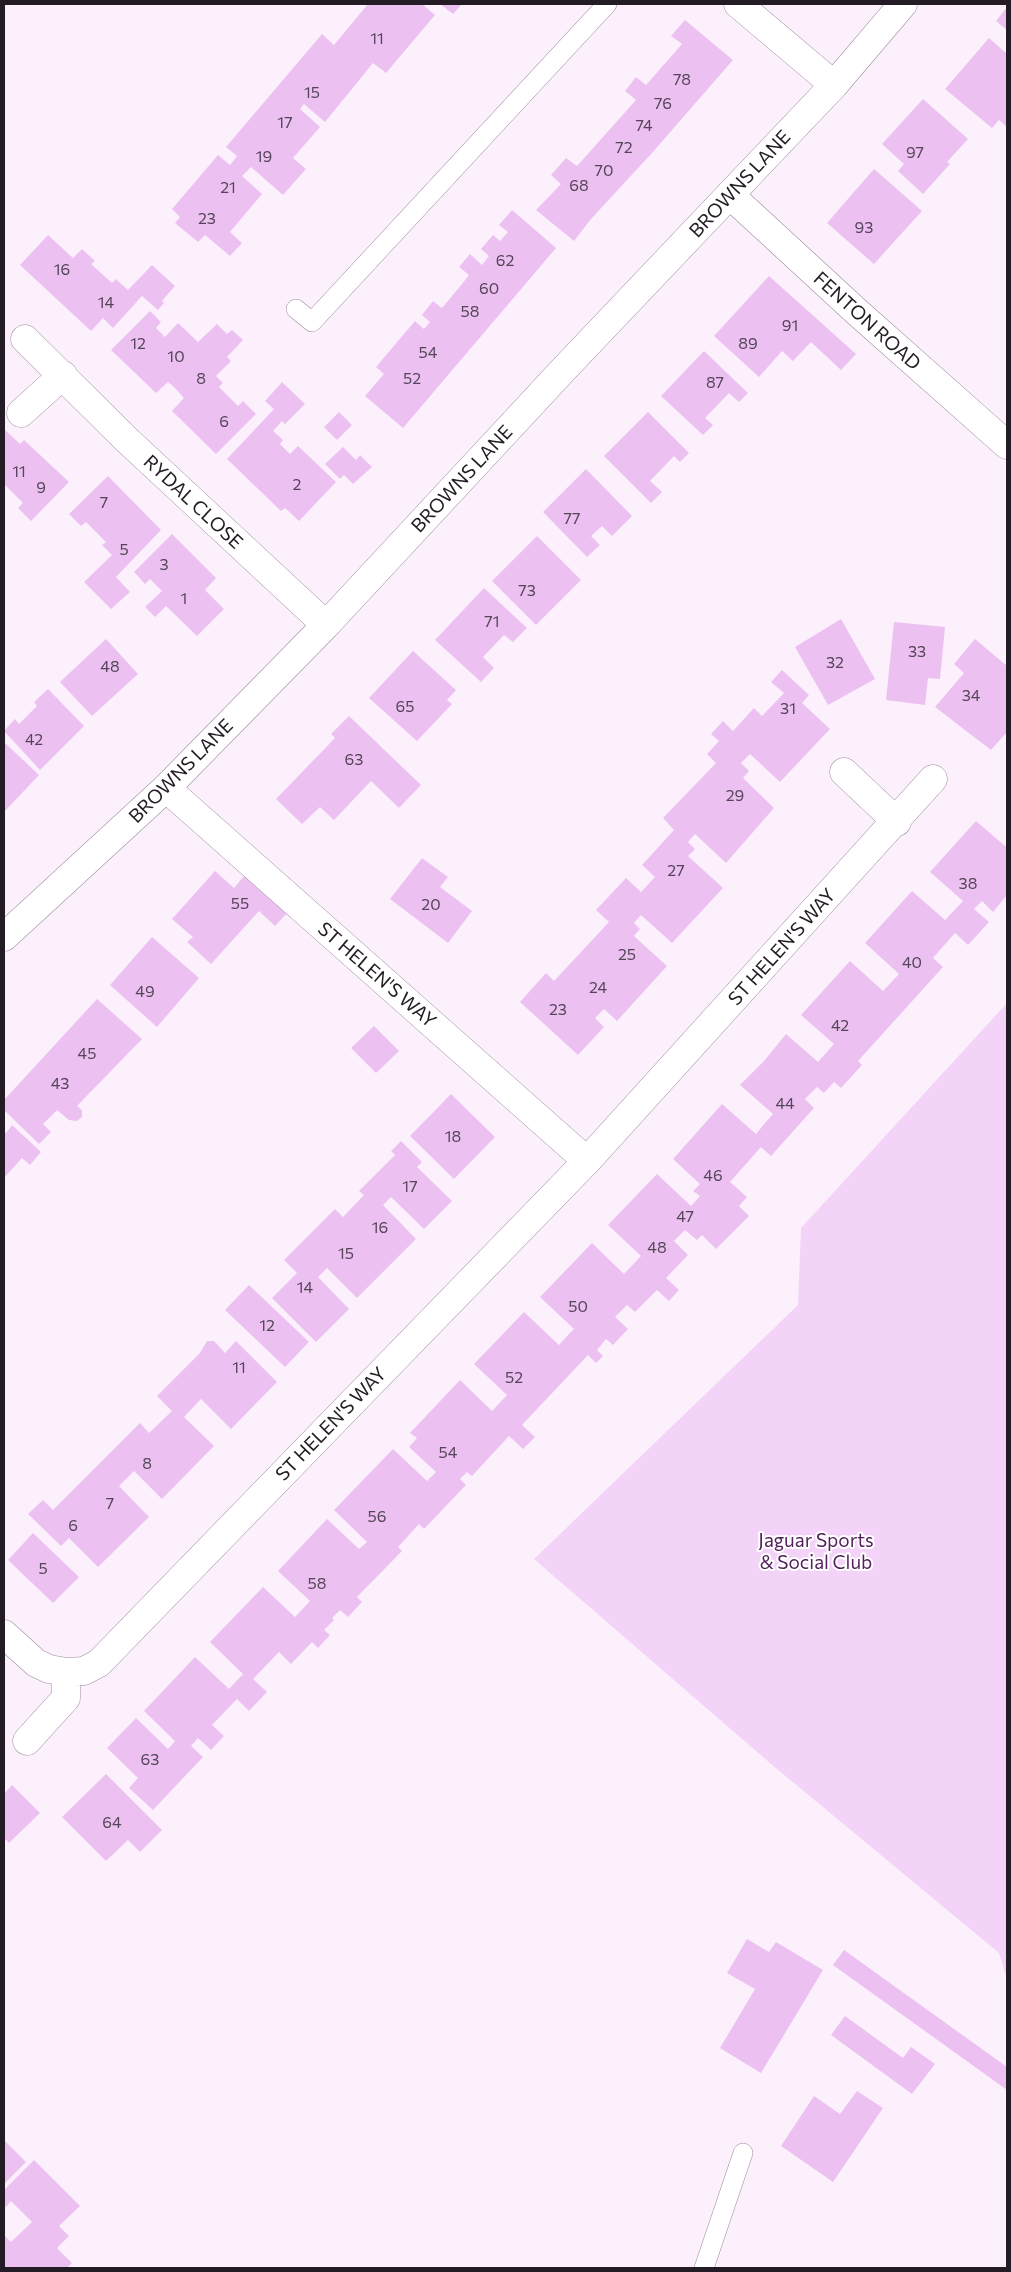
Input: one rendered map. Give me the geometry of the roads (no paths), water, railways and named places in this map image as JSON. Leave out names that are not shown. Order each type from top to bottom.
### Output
[{"type":"street","points":[[738,4],[834,85]]},
{"type":"street","name":"BROWNS LANE","points":[[4,937],[166,788],[326,625],[564,368],[834,85],[903,4]]},
{"type":"street","name":"FENTON ROAD","points":[[730,195],[857,312],[1007,445]]},
{"type":"street","name":"RYDAL CLOSE","points":[[25,340],[63,375],[127,440],[326,625]]},
{"type":"street","points":[[21,413],[63,375]]},
{"type":"street","points":[[844,772],[896,822]]},
{"type":"street","name":"ST HELEN'S WAY","points":[[4,1634],[36,1663],[49,1669],[66,1672],[84,1671],[99,1662],[588,1161],[934,779]]},
{"type":"street","name":"ST HELEN'S WAY","points":[[166,788],[588,1161]]},
{"type":"street","points":[[27,1741],[66,1698],[66,1672]]},
{"type":"lane","points":[[296,309],[312,322],[607,4]]},
{"type":"lane","points":[[704,2268],[742,2153]]},
{"type":"park label","name":"Jaguar Sports & Social Club","points":[[816,1552]]}]
